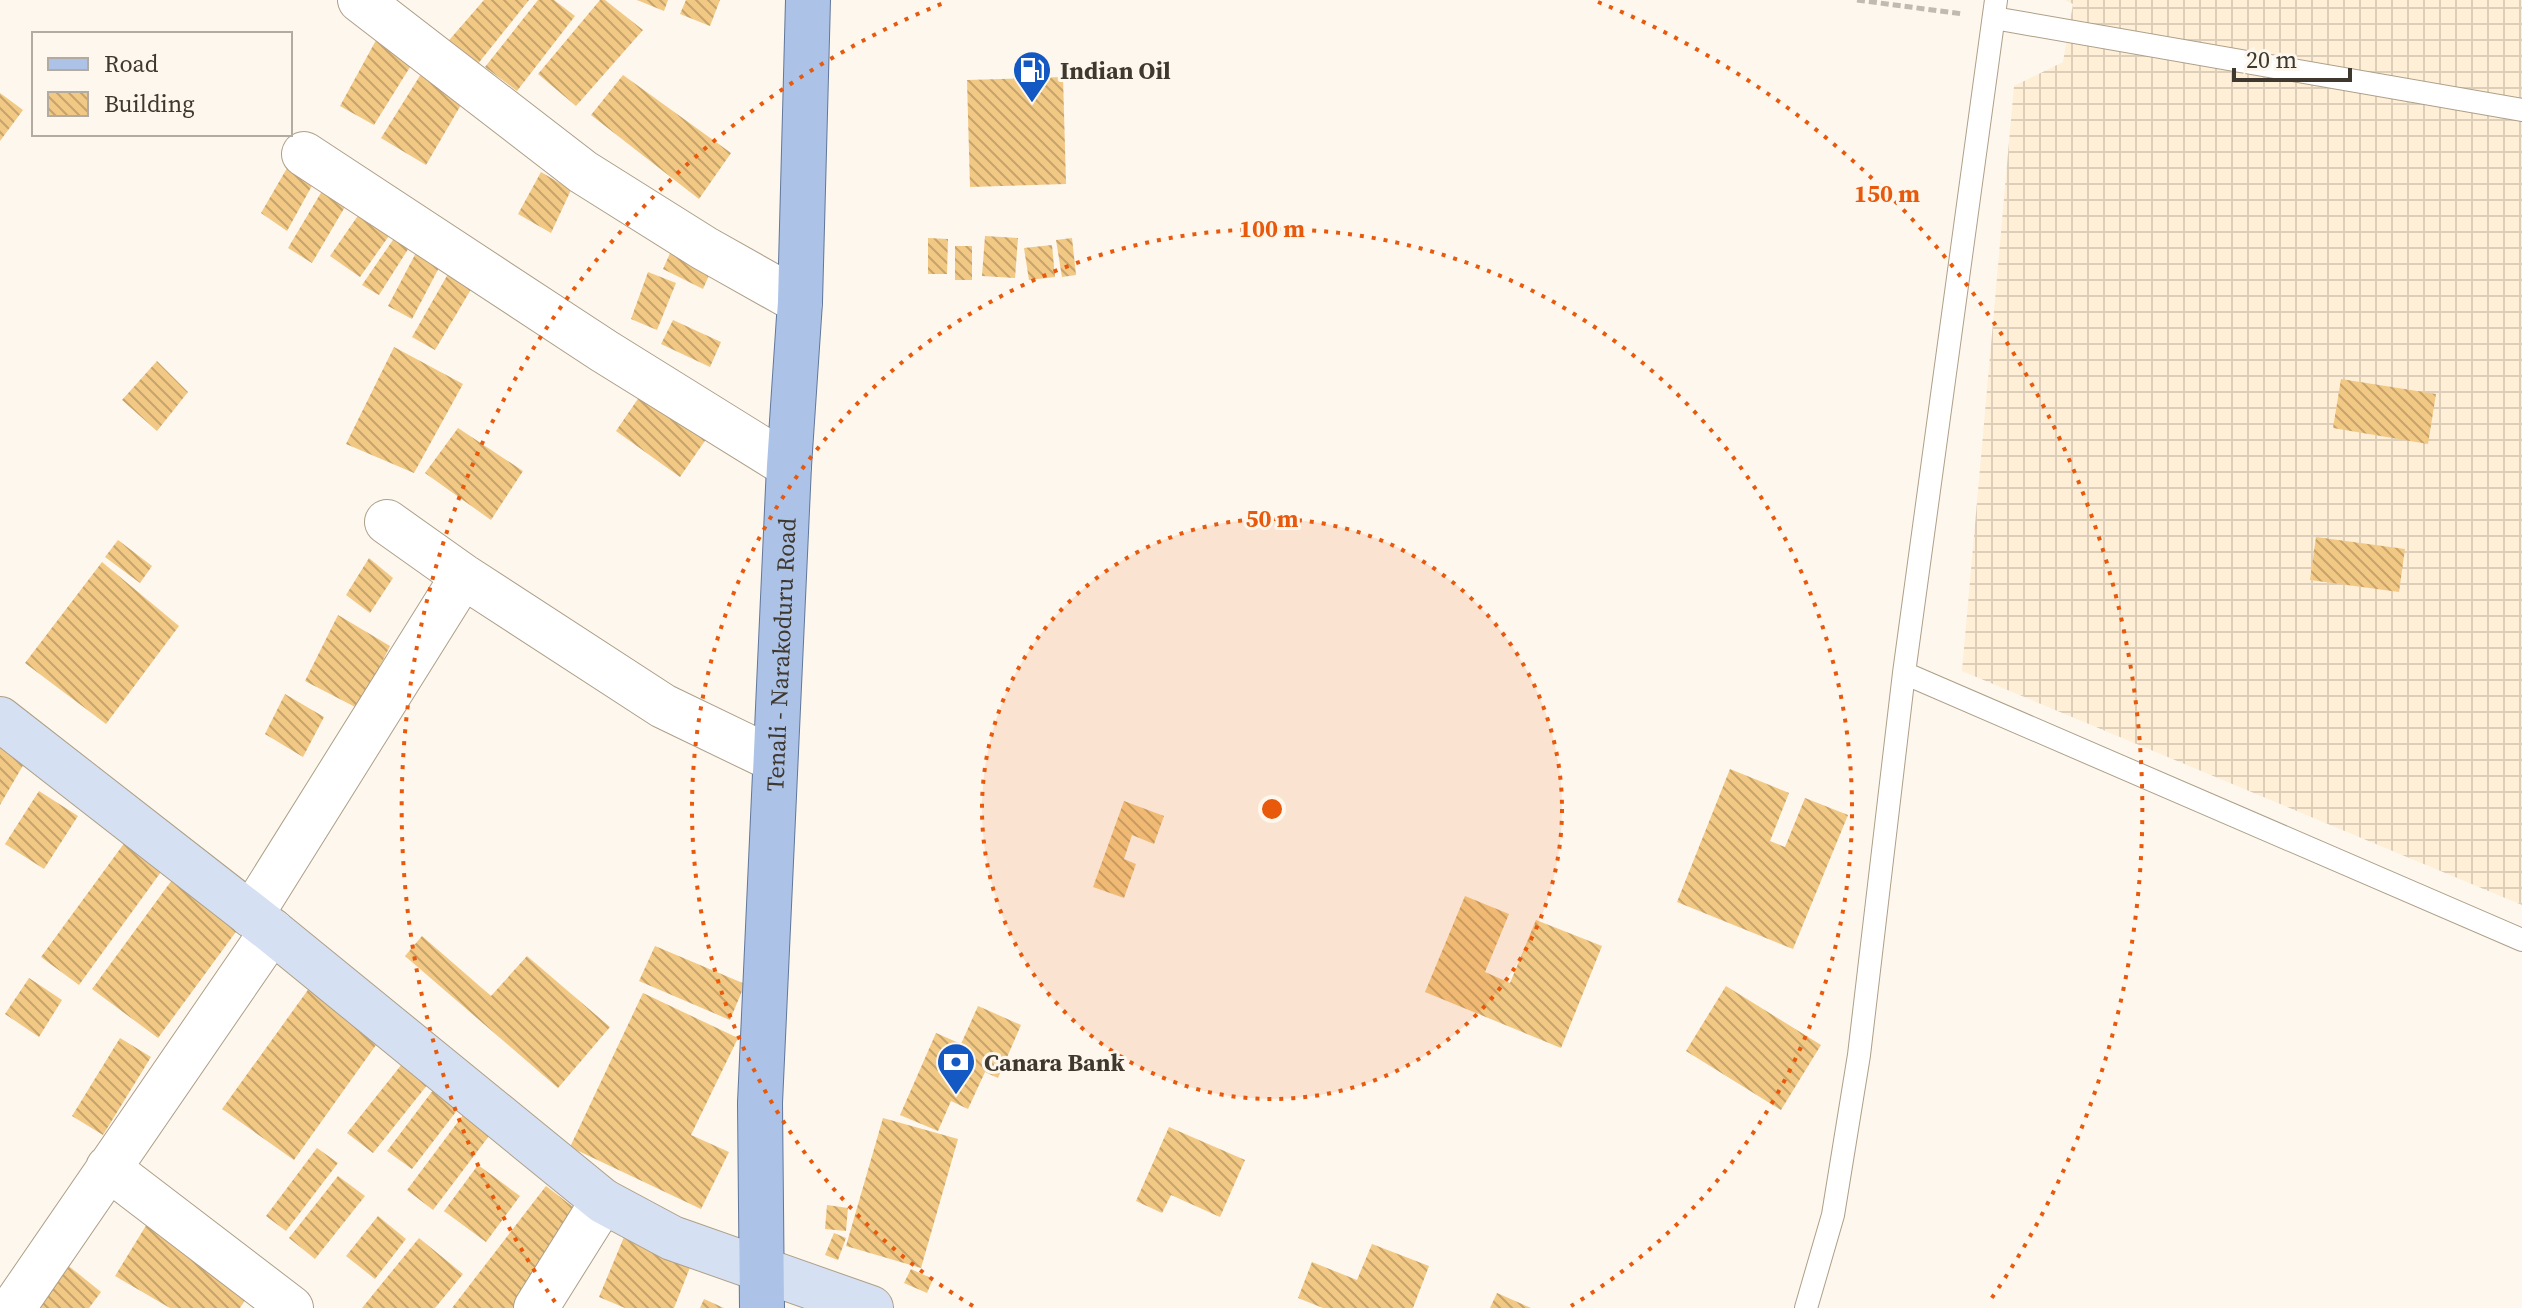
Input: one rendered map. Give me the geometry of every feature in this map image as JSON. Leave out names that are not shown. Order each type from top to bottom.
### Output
[{"type":"main road","name":"Tenali - Narakoduru Road","points":[[763,1289],[760,1103],[789,466],[800,302],[808,0]]},
{"type":"main road","points":[[0,719],[262,923],[603,1201],[763,1289],[871,1308]]},
{"type":"street","points":[[360,0],[583,172],[704,248],[800,302]]},
{"type":"street","points":[[304,154],[604,351],[789,466]]},
{"type":"street","points":[[387,522],[463,576],[663,706],[775,760]]},
{"type":"street","points":[[13,1308],[108,1168],[262,923],[463,576]]},
{"type":"street","points":[[108,1168],[291,1308]]},
{"type":"street","points":[[536,1308],[603,1201]]},
{"type":"lane","points":[[1806,1308],[1833,1215],[1859,1055],[1904,673],[1995,9],[2522,110]]},
{"type":"lane","points":[[1904,673],[2522,940]]},
{"type":"path","points":[[1857,0],[1995,9]]},
{"type":"shaded area","points":[[2065,0],[2522,0],[2522,905],[1962,671],[2014,86],[2063,62],[2073,4]]},
{"type":"building","points":[[484,0],[529,0],[473,70],[444,46]]},
{"type":"building","points":[[538,0],[554,0],[575,16],[517,91],[485,67]]},
{"type":"building","points":[[600,0],[605,0],[643,30],[576,106],[538,74]]},
{"type":"building","points":[[637,0],[668,0],[664,11]]},
{"type":"building","points":[[686,0],[720,0],[710,26],[680,14]]},
{"type":"building","points":[[380,33],[415,59],[374,125],[340,106]]},
{"type":"building","points":[[426,66],[465,98],[426,165],[381,138]]},
{"type":"building","points":[[623,75],[731,153],[699,199],[591,115]]},
{"type":"building","points":[[1063,77],[1066,184],[970,187],[967,80]]},
{"type":"building","points":[[0,93],[23,110],[0,141]]},
{"type":"building","points":[[294,156],[319,173],[287,231],[261,213]]},
{"type":"building","points":[[541,172],[571,190],[551,233],[518,214]]},
{"type":"building","points":[[325,186],[349,200],[312,263],[288,248]]},
{"type":"building","points":[[364,207],[391,233],[360,277],[330,256]]},
{"type":"building","points":[[397,234],[412,243],[379,295],[362,285]]},
{"type":"building","points":[[985,236],[1018,238],[1015,278],[982,276]]},
{"type":"building","points":[[928,238],[948,239],[947,274],[928,274]]},
{"type":"building","points":[[1072,238],[1076,275],[1062,277],[1056,240]]},
{"type":"building","points":[[676,240],[715,262],[703,289],[663,269]]},
{"type":"building","points":[[1052,245],[1055,277],[1029,280],[1024,248]]},
{"type":"building","points":[[955,246],[972,246],[972,280],[955,280]]},
{"type":"building","points":[[418,249],[442,262],[412,319],[388,306]]},
{"type":"building","points":[[452,267],[476,281],[435,350],[412,337]]},
{"type":"building","points":[[648,272],[676,283],[657,330],[631,319]]},
{"type":"building","points":[[673,320],[721,342],[710,367],[661,344]]},
{"type":"building","points":[[394,347],[463,384],[414,473],[346,444]]},
{"type":"building","points":[[157,361],[188,392],[157,431],[122,400]]},
{"type":"building","points":[[2341,379],[2436,394],[2428,444],[2333,428]]},
{"type":"building","points":[[646,387],[711,432],[680,477],[616,431]]},
{"type":"building","points":[[458,428],[523,471],[491,520],[425,473]]},
{"type":"building","points":[[2316,537],[2405,549],[2399,592],[2310,580]]},
{"type":"building","points":[[118,540],[152,566],[140,583],[105,557]]},
{"type":"building","points":[[369,558],[393,578],[370,613],[346,595]]},
{"type":"building","points":[[102,562],[179,626],[106,724],[25,663]]},
{"type":"building","points":[[338,615],[390,646],[359,709],[305,681]]},
{"type":"building","points":[[285,694],[324,717],[303,757],[265,734]]},
{"type":"building","points":[[0,747],[25,762],[0,805]]},
{"type":"building","points":[[1730,769],[1789,793],[1770,841],[1785,847],[1805,798],[1848,815],[1793,949],[1677,902]]},
{"type":"building","points":[[39,791],[78,816],[44,869],[5,844]]},
{"type":"building","points":[[1124,801],[1164,816],[1154,844],[1132,835],[1124,859],[1136,864],[1124,898],[1093,887]]},
{"type":"building","points":[[128,838],[166,865],[79,985],[41,957]]},
{"type":"building","points":[[172,880],[238,929],[158,1038],[92,989]]},
{"type":"building","points":[[1465,896],[1509,914],[1485,972],[1510,983],[1536,920],[1602,946],[1561,1048],[1425,992]]},
{"type":"building","points":[[422,936],[491,996],[527,956],[610,1027],[558,1088],[405,956]]},
{"type":"building","points":[[655,946],[745,984],[730,1020],[639,981]]},
{"type":"building","points":[[29,978],[62,1000],[39,1037],[5,1014]]},
{"type":"building","points":[[1726,986],[1821,1045],[1781,1110],[1686,1051]]},
{"type":"building","points":[[310,987],[381,1038],[294,1160],[222,1109]]},
{"type":"building","points":[[643,993],[738,1038],[691,1135],[729,1152],[701,1209],[570,1147]]},
{"type":"building","points":[[978,1006],[1021,1025],[998,1078],[985,1072],[968,1109],[951,1101],[938,1131],[900,1115],[936,1033],[961,1044]]},
{"type":"building","points":[[120,1038],[151,1057],[103,1135],[72,1116]]},
{"type":"building","points":[[406,1059],[432,1079],[373,1153],[347,1133]]},
{"type":"building","points":[[440,1081],[465,1100],[412,1169],[387,1151]]},
{"type":"building","points":[[466,1111],[492,1132],[433,1210],[407,1190]]},
{"type":"building","points":[[883,1118],[958,1139],[921,1268],[846,1246]]},
{"type":"building","points":[[1169,1127],[1245,1160],[1220,1217],[1171,1195],[1162,1213],[1136,1201]]},
{"type":"building","points":[[317,1148],[338,1163],[286,1231],[266,1216]]},
{"type":"building","points":[[478,1165],[520,1196],[486,1242],[444,1211]]},
{"type":"building","points":[[338,1176],[365,1196],[315,1259],[289,1238]]},
{"type":"building","points":[[546,1186],[586,1217],[515,1308],[452,1308]]},
{"type":"building","points":[[827,1205],[848,1208],[846,1231],[825,1229]]},
{"type":"building","points":[[158,1206],[257,1282],[240,1308],[170,1308],[115,1276]]},
{"type":"building","points":[[378,1216],[406,1239],[375,1279],[346,1256]]},
{"type":"building","points":[[834,1233],[846,1238],[838,1260],[825,1255]]},
{"type":"building","points":[[624,1237],[691,1265],[674,1308],[625,1308],[599,1297]]},
{"type":"building","points":[[419,1238],[463,1274],[435,1308],[362,1308]]},
{"type":"building","points":[[1372,1244],[1429,1266],[1413,1308],[1323,1308],[1298,1298],[1312,1262],[1357,1280]]},
{"type":"building","points":[[60,1259],[101,1292],[89,1308],[28,1308]]},
{"type":"building","points":[[911,1269],[933,1279],[927,1293],[904,1283]]},
{"type":"building","points":[[1497,1293],[1531,1308],[1490,1308]]},
{"type":"building","points":[[704,1299],[724,1308],[700,1308]]},
{"type":"place","name":"Indian Oil","points":[[1032,104]]},
{"type":"place","name":"Canara Bank","points":[[956,1096]]}]
